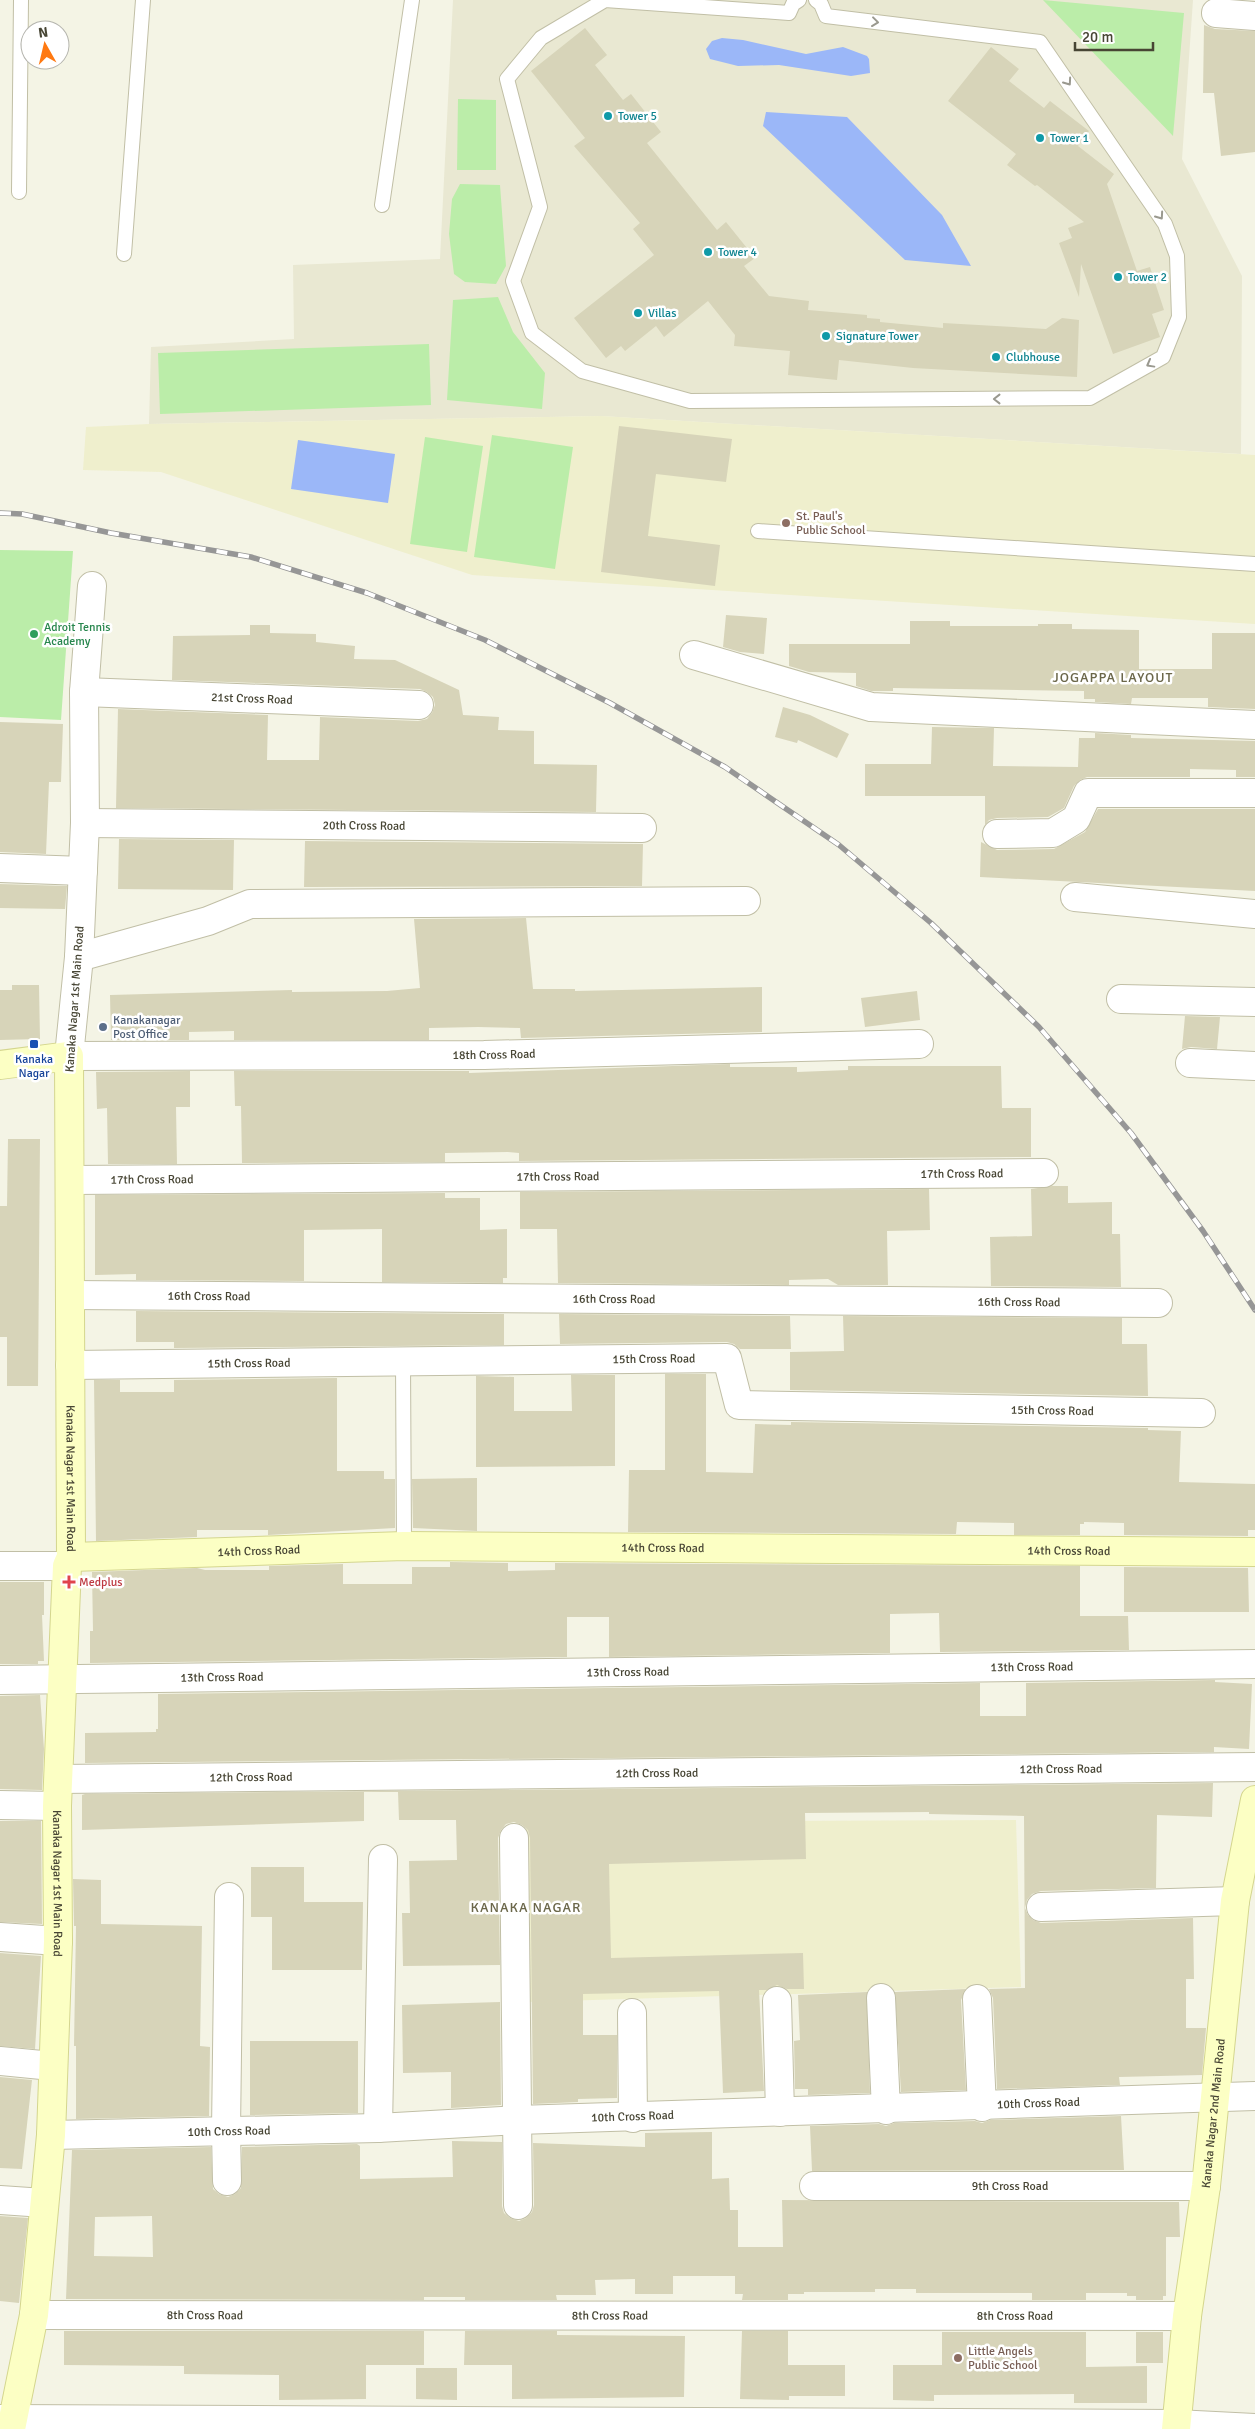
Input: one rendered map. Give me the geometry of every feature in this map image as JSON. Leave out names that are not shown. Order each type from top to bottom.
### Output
[{"type":"street","points":[[1216,14],[1255,16]]},
{"type":"street","name":"Kanaka Nagar 1st Main Road","points":[[8,2423],[34,2315],[51,2135],[58,1941],[57,1806],[69,1561],[69,1056],[79,957],[85,823],[84,692],[92,586]]},
{"type":"street","points":[[694,655],[871,707],[1255,725]]},
{"type":"street","name":"21st Cross Road","points":[[84,692],[419,706]]},
{"type":"street","points":[[997,834],[1054,833],[1076,819],[1088,793],[1255,793]]},
{"type":"street","name":"20th Cross Road","points":[[85,823],[642,828]]},
{"type":"street","points":[[0,868],[83,870]]},
{"type":"street","points":[[1075,897],[1255,914]]},
{"type":"street","points":[[79,957],[208,921],[250,904],[746,901]]},
{"type":"street","points":[[1121,999],[1255,1002]]},
{"type":"street","name":"18th Cross Road","points":[[69,1056],[484,1055],[918,1044]]},
{"type":"street","points":[[0,1065],[69,1056]]},
{"type":"street","points":[[1190,1063],[1255,1066]]},
{"type":"street","name":"17th Cross Road","points":[[70,1180],[1044,1174]]},
{"type":"street","name":"16th Cross Road","points":[[70,1295],[1158,1303]]},
{"type":"street","name":"15th Cross Road","points":[[70,1365],[727,1358],[739,1405],[1201,1413]]},
{"type":"street","name":"14th Cross Road","points":[[69,1561],[404,1546],[1255,1552]]},
{"type":"street","points":[[0,1566],[69,1561]]},
{"type":"street","name":"13th Cross Road","points":[[0,1680],[1255,1664]]},
{"type":"street","name":"12th Cross Road","points":[[59,1779],[1255,1767]]},
{"type":"street","name":"Kanaka Nagar 2nd Main Road","points":[[1176,2426],[1187,2316],[1206,2186],[1235,1901],[1255,1800]]},
{"type":"street","points":[[0,1805],[57,1806]]},
{"type":"street","points":[[514,1838],[518,2205]]},
{"type":"street","points":[[378,2128],[383,1859]]},
{"type":"street","points":[[228,2181],[226,2131],[229,1896]]},
{"type":"street","points":[[1042,1907],[1235,1901]]},
{"type":"street","points":[[0,1937],[58,1941]]},
{"type":"street","points":[[881,1998],[886,2110]]},
{"type":"street","points":[[977,1999],[982,2106]]},
{"type":"street","points":[[777,2001],[780,2112]]},
{"type":"street","points":[[632,2013],[633,2118]]},
{"type":"street","points":[[0,2061],[52,2066]]},
{"type":"street","name":"10th Cross Road","points":[[51,2135],[378,2128],[518,2120],[886,2110],[1214,2096],[1255,2096]]},
{"type":"street","name":"9th Cross Road","points":[[814,2186],[1206,2186]]},
{"type":"street","points":[[0,2200],[44,2203]]},
{"type":"street","name":"8th Cross Road","points":[[34,2315],[1187,2316]]},
{"type":"street","points":[[8,2423],[1176,2426],[1255,2428]]},
{"type":"lane","points":[[19,192],[21,0]]},
{"type":"lane","points":[[124,254],[142,0]]},
{"type":"lane","points":[[382,205],[412,0]]},
{"type":"lane","points":[[799,0],[793,4],[789,13],[605,0],[541,38],[507,79],[522,145],[540,207],[513,281],[532,333],[582,371],[690,401],[1090,398],[1163,357],[1178,316],[1177,256],[1166,224],[1040,42],[826,16],[821,4],[816,0]]},
{"type":"lane","points":[[758,531],[1255,564]]},
{"type":"lane","points":[[403,1361],[404,1546]]},
{"type":"shaded area","points":[[453,0],[1193,0],[1182,159],[1242,276],[1241,454],[601,416],[149,424],[151,347],[294,339],[293,265],[440,259]]},
{"type":"shaded area","name":"St. Paul's Public School","points":[[601,416],[1255,455],[1255,624],[472,575],[161,472],[83,470],[86,427],[149,424]]},
{"type":"shaded area","points":[[1016,1820],[1021,1987],[528,2002],[526,1822]]},
{"type":"green space","points":[[1043,0],[1184,13],[1173,136]]},
{"type":"green space","points":[[458,99],[496,100],[496,170],[457,170]]},
{"type":"green space","points":[[460,184],[500,185],[506,266],[496,284],[465,282],[454,274],[449,234],[452,199]]},
{"type":"green space","points":[[498,297],[513,332],[545,373],[542,409],[447,400],[453,300]]},
{"type":"green space","points":[[429,344],[431,405],[160,414],[158,353]]},
{"type":"green space","points":[[492,435],[573,447],[555,569],[474,557]]},
{"type":"green space","points":[[425,437],[483,446],[467,552],[410,544]]},
{"type":"green space","name":"Adroit Tennis Academy","points":[[0,550],[73,551],[61,720],[0,717]]},
{"type":"water","points":[[722,38],[743,40],[806,54],[843,47],[867,56],[870,73],[851,76],[779,65],[738,66],[710,59],[706,49],[712,41]]},
{"type":"water","points":[[766,112],[847,117],[942,215],[971,266],[905,260],[763,126]]},
{"type":"water","points":[[298,440],[395,454],[388,503],[291,489]]},
{"type":"building","points":[[1204,25],[1215,29],[1255,31],[1255,152],[1221,156],[1214,93],[1203,93]]},
{"type":"building","points":[[585,28],[607,55],[595,65],[623,100],[631,94],[661,132],[647,143],[717,230],[726,222],[755,258],[744,266],[769,296],[809,301],[808,310],[867,315],[867,318],[880,319],[880,322],[943,328],[943,323],[1046,329],[1062,318],[1079,320],[1077,377],[913,368],[839,360],[837,380],[788,375],[790,351],[734,346],[735,335],[708,301],[664,337],[656,326],[625,351],[621,346],[606,358],[574,318],[654,255],[633,229],[640,223],[574,146],[585,138],[531,71]]},
{"type":"building","points":[[991,47],[1019,69],[1009,81],[1044,108],[1050,101],[1089,131],[1078,146],[1114,174],[1107,184],[1137,271],[1150,267],[1164,310],[1152,314],[1160,337],[1113,354],[1081,264],[1079,297],[1059,243],[1072,238],[1068,228],[1084,222],[1037,185],[1035,186],[1007,165],[1016,154],[948,101]]},
{"type":"building","points":[[619,426],[732,439],[726,482],[656,474],[648,536],[720,545],[715,586],[601,572]]},
{"type":"building","points":[[726,615],[767,618],[764,654],[740,652],[723,647]]},
{"type":"building","points":[[910,621],[950,621],[950,626],[1072,624],[1072,629],[1139,630],[1139,669],[1212,669],[1212,633],[1255,633],[1255,709],[1208,707],[1208,698],[1132,698],[1131,704],[1095,702],[1095,699],[1084,699],[1084,691],[893,688],[893,691],[871,691],[856,686],[856,673],[809,672],[789,666],[789,644],[910,644]]},
{"type":"building","points":[[250,625],[270,625],[270,633],[316,634],[316,642],[355,646],[354,659],[395,660],[459,690],[463,715],[499,717],[498,730],[534,731],[534,764],[597,765],[596,812],[116,808],[118,709],[268,715],[267,760],[319,760],[320,717],[418,721],[427,719],[432,713],[435,705],[433,697],[420,689],[172,680],[173,636],[250,635]]},
{"type":"building","points":[[783,707],[810,715],[849,734],[837,758],[798,740],[797,743],[775,737]]},
{"type":"building","points":[[0,722],[63,724],[61,782],[49,782],[46,854],[0,852]]},
{"type":"building","points":[[932,727],[994,728],[993,766],[1078,767],[1079,738],[1095,738],[1095,733],[1131,735],[1131,738],[1255,741],[1255,777],[1236,777],[1236,770],[1190,769],[1190,777],[1087,777],[1080,780],[1074,786],[1064,808],[1048,817],[997,818],[989,820],[985,825],[985,796],[865,796],[865,764],[931,764]]},
{"type":"building","points":[[1098,809],[1255,809],[1255,891],[980,877],[981,842],[997,850],[1054,849],[1085,832]]},
{"type":"building","points":[[119,839],[234,840],[233,890],[118,889]]},
{"type":"building","points":[[305,841],[643,844],[642,886],[304,887]]},
{"type":"building","points":[[0,884],[67,886],[65,909],[0,908]]},
{"type":"building","points":[[526,918],[533,989],[575,989],[575,991],[762,987],[762,1032],[521,1038],[520,1028],[478,1027],[429,1028],[429,1040],[234,1040],[234,1031],[189,1032],[189,1040],[111,1040],[110,995],[292,990],[292,992],[387,991],[420,988],[414,919]]},
{"type":"building","points":[[12,985],[39,985],[40,1039],[0,1040],[0,990],[12,990]]},
{"type":"building","points":[[917,991],[920,1020],[865,1027],[861,998]]},
{"type":"building","points":[[1185,1016],[1220,1017],[1217,1049],[1191,1047],[1182,1049]]},
{"type":"building","points":[[730,1064],[730,1067],[797,1067],[797,1072],[848,1070],[848,1066],[1001,1066],[1002,1108],[1031,1108],[1031,1157],[519,1161],[519,1153],[508,1152],[445,1153],[445,1162],[242,1163],[241,1106],[235,1106],[234,1071],[469,1071],[469,1073]]},
{"type":"building","points":[[190,1071],[190,1107],[176,1107],[177,1164],[108,1164],[107,1108],[97,1109],[96,1072]]},
{"type":"building","points":[[8,1139],[40,1139],[38,1386],[7,1386],[7,1337],[0,1337],[0,1206],[7,1206]]},
{"type":"building","points":[[1068,1186],[1068,1203],[1112,1202],[1112,1234],[1120,1234],[1121,1287],[991,1286],[990,1237],[1032,1236],[1031,1189]]},
{"type":"building","points":[[929,1189],[930,1230],[887,1231],[888,1285],[838,1285],[828,1279],[789,1280],[789,1285],[558,1283],[557,1229],[520,1229],[520,1192]]},
{"type":"building","points":[[445,1193],[445,1198],[480,1198],[480,1230],[507,1229],[507,1278],[503,1278],[503,1283],[382,1282],[382,1229],[304,1230],[304,1281],[136,1280],[136,1274],[95,1275],[95,1195]]},
{"type":"building","points":[[136,1311],[504,1314],[504,1345],[174,1348],[174,1342],[136,1342]]},
{"type":"building","points":[[559,1314],[790,1316],[791,1349],[740,1349],[734,1344],[727,1342],[560,1344]]},
{"type":"building","points":[[843,1316],[1122,1318],[1122,1344],[1147,1344],[1148,1396],[790,1390],[790,1352],[844,1351]]},
{"type":"building","points":[[665,1374],[706,1374],[706,1472],[753,1473],[755,1424],[791,1425],[791,1422],[1148,1428],[1148,1430],[1181,1431],[1179,1482],[1255,1484],[1255,1530],[1248,1530],[1248,1536],[1124,1535],[1124,1523],[1084,1522],[1084,1524],[1080,1524],[1080,1535],[1014,1535],[1014,1523],[957,1522],[956,1534],[628,1532],[629,1470],[665,1470]]},
{"type":"building","points":[[571,1375],[615,1375],[615,1466],[476,1467],[476,1376],[514,1377],[514,1411],[572,1411]]},
{"type":"building","points":[[337,1378],[337,1471],[384,1471],[384,1479],[395,1479],[395,1528],[268,1535],[268,1530],[197,1530],[197,1537],[96,1541],[94,1380],[120,1380],[120,1392],[174,1392],[174,1380]]},
{"type":"building","points":[[477,1478],[477,1531],[413,1528],[412,1479]]},
{"type":"building","points":[[450,1562],[508,1563],[508,1571],[555,1570],[555,1563],[1080,1566],[1080,1616],[1128,1616],[1129,1650],[940,1652],[939,1613],[890,1614],[890,1653],[609,1657],[609,1617],[567,1617],[567,1657],[90,1663],[90,1631],[93,1631],[92,1572],[197,1568],[205,1570],[269,1570],[269,1566],[343,1564],[343,1584],[412,1584],[412,1567],[450,1567]]},
{"type":"building","points":[[1124,1567],[1248,1568],[1249,1612],[1124,1612]]},
{"type":"building","points":[[0,1582],[44,1582],[44,1615],[42,1615],[44,1661],[38,1661],[38,1664],[0,1664]]},
{"type":"building","points":[[1215,1680],[1215,1682],[1252,1684],[1249,1749],[1214,1747],[1214,1752],[85,1763],[85,1733],[156,1732],[156,1729],[158,1729],[158,1694],[980,1683],[980,1716],[1026,1716],[1026,1683]]},
{"type":"building","points":[[40,1695],[44,1749],[42,1790],[0,1789],[0,1696]]},
{"type":"building","points":[[1213,1783],[1212,1817],[1157,1815],[1156,1888],[1041,1891],[1032,1894],[1027,1900],[1025,1908],[1028,1915],[1033,1920],[1041,1923],[1193,1918],[1194,1979],[1186,1979],[1186,2028],[1206,2028],[1202,2075],[1119,2077],[1120,2085],[997,2089],[993,1998],[989,1989],[1025,1988],[1024,1816],[929,1814],[929,1812],[805,1813],[806,1859],[609,1864],[611,1958],[803,1953],[804,1989],[787,1989],[777,1985],[767,1990],[759,1990],[764,2091],[723,2093],[719,1991],[583,1994],[583,2035],[617,2035],[617,2098],[578,2099],[578,2102],[533,2104],[530,1838],[528,1830],[522,1825],[514,1822],[506,1824],[498,1838],[500,1965],[403,1966],[402,1913],[410,1913],[409,1861],[457,1860],[456,1820],[399,1820],[398,1792],[364,1792],[364,1821],[82,1830],[82,1795],[85,1794]]},
{"type":"building","points":[[0,1821],[41,1821],[42,1924],[0,1922]]},
{"type":"building","points":[[251,1867],[304,1867],[304,1902],[363,1902],[362,1970],[272,1970],[272,1917],[251,1917]]},
{"type":"building","points":[[73,1879],[101,1880],[101,1924],[202,1926],[200,2046],[210,2047],[209,2116],[76,2119],[76,2046],[74,2046],[76,1926],[74,1926]]},
{"type":"building","points":[[0,1953],[41,1956],[35,2049],[0,2046]]},
{"type":"building","points":[[966,1989],[961,2000],[966,2090],[901,2092],[895,1992]]},
{"type":"building","points":[[867,1992],[870,2093],[808,2095],[808,2089],[795,2089],[794,2041],[800,2040],[798,1995]]},
{"type":"building","points":[[500,2002],[501,2105],[451,2108],[451,2072],[403,2073],[402,2005]]},
{"type":"building","points":[[250,2041],[358,2041],[358,2113],[250,2115]]},
{"type":"building","points":[[0,2077],[32,2080],[22,2169],[0,2168]]},
{"type":"building","points":[[1121,2116],[1124,2170],[812,2171],[810,2126],[879,2124],[886,2126],[894,2123],[975,2121],[982,2123],[990,2120]]},
{"type":"building","points":[[712,2132],[712,2179],[729,2178],[730,2210],[738,2210],[738,2247],[783,2247],[782,2200],[1179,2202],[1180,2237],[1166,2237],[1166,2296],[1163,2296],[1163,2300],[1136,2300],[1136,2296],[1127,2296],[1127,2293],[1086,2293],[1086,2300],[1032,2300],[1032,2293],[916,2293],[916,2289],[875,2289],[875,2292],[804,2292],[804,2294],[788,2294],[788,2300],[742,2300],[743,2294],[735,2294],[735,2276],[673,2276],[673,2294],[635,2294],[635,2279],[595,2280],[596,2295],[556,2295],[557,2300],[465,2300],[465,2297],[424,2297],[424,2300],[66,2299],[72,2150],[211,2147],[213,2189],[219,2194],[228,2197],[235,2194],[241,2188],[242,2147],[357,2144],[360,2146],[360,2179],[453,2177],[452,2141],[502,2142],[502,2206],[504,2213],[510,2218],[519,2221],[526,2218],[532,2212],[534,2205],[533,2143],[645,2147],[645,2133]],"holes":[[[152,2216],[153,2257],[94,2256],[95,2217]]]},
{"type":"building","points":[[0,2216],[28,2218],[19,2303],[0,2301]]},
{"type":"building","points":[[64,2331],[424,2331],[424,2365],[366,2365],[366,2399],[279,2400],[279,2375],[184,2374],[184,2366],[64,2365]]},
{"type":"building","points":[[465,2331],[557,2331],[557,2335],[685,2336],[684,2397],[512,2399],[512,2365],[464,2365]]},
{"type":"building","points":[[742,2331],[788,2331],[788,2365],[845,2365],[845,2396],[789,2396],[789,2400],[740,2399]]},
{"type":"building","points":[[942,2332],[1086,2332],[1086,2367],[1147,2366],[1147,2403],[1074,2403],[1074,2394],[934,2395],[934,2401],[893,2400],[893,2365],[942,2365]]},
{"type":"building","points":[[1136,2332],[1163,2332],[1163,2363],[1136,2363]]},
{"type":"building","points":[[416,2368],[457,2368],[457,2400],[416,2399]]},
{"type":"railway","points":[[0,513],[22,514],[111,533],[251,557],[367,593],[485,640],[610,703],[725,767],[839,845],[931,923],[1039,1027],[1131,1133],[1203,1231],[1255,1310]]},
{"type":"place","name":"Tower 5","points":[[608,116]]},
{"type":"place","name":"Tower 1","points":[[1040,138]]},
{"type":"place","name":"Tower 4","points":[[708,252]]},
{"type":"place","name":"Tower 2","points":[[1118,277]]},
{"type":"place","name":"Villas","points":[[638,313]]},
{"type":"place","name":"Signature Tower","points":[[826,336]]},
{"type":"place","name":"Clubhouse","points":[[996,357]]},
{"type":"place","name":"St. Paul's Public School","points":[[786,523]]},
{"type":"place","name":"Adroit Tennis Academy","points":[[34,634]]},
{"type":"place","name":"Kanakanagar Post Office","points":[[103,1027]]},
{"type":"place","name":"Kanaka Nagar","points":[[34,1044]]},
{"type":"place","name":"Medplus","points":[[69,1582]]},
{"type":"place","name":"Little Angels Public School","points":[[958,2358]]},
{"type":"district","name":"JOGAPPA LAYOUT","points":[[1113,677]]},
{"type":"district","name":"KANAKA NAGAR","points":[[526,1907]]}]
